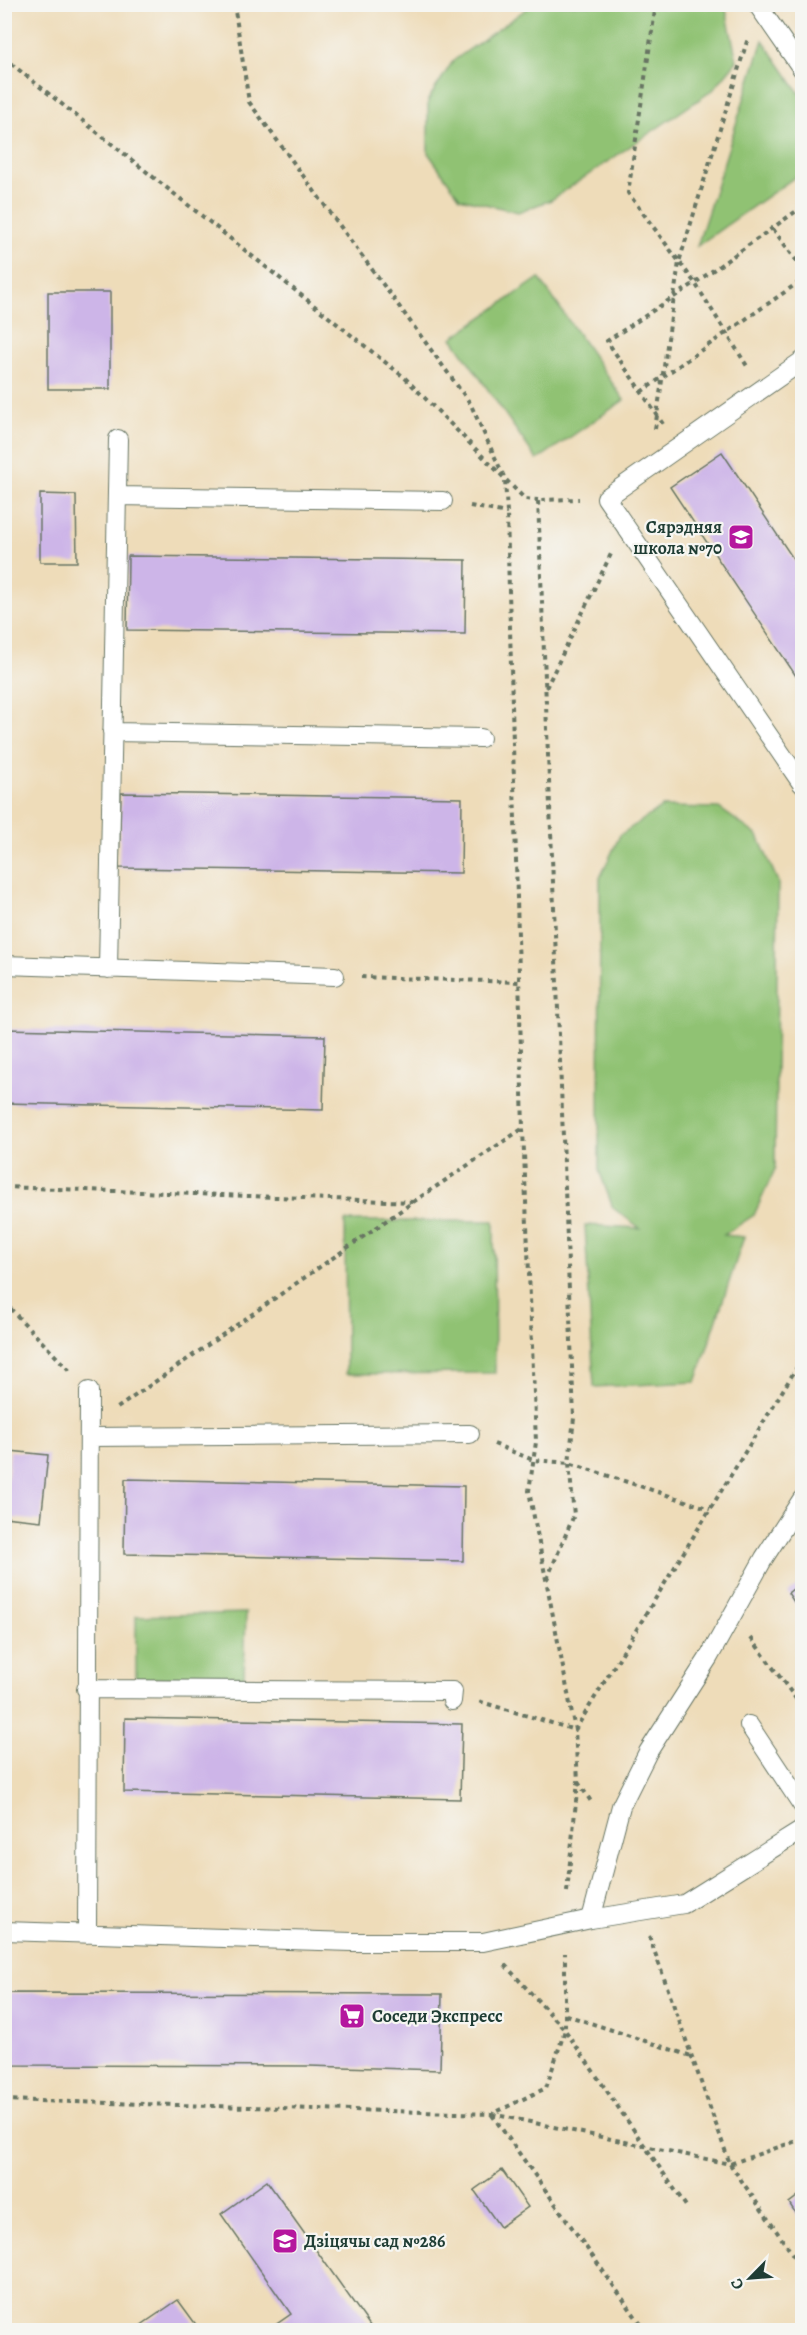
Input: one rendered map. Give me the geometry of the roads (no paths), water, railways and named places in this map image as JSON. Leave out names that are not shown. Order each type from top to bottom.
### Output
[{"type":"lane","points":[[758,4],[802,69]]},
{"type":"lane","points":[[802,360],[606,498],[802,784]]},
{"type":"lane","points":[[108,969],[118,440]]},
{"type":"lane","points":[[117,496],[443,501]]},
{"type":"lane","points":[[112,732],[481,738]]},
{"type":"lane","points":[[4,965],[335,976]]},
{"type":"lane","points":[[87,1934],[86,1689],[89,1391]]},
{"type":"lane","points":[[89,1432],[470,1434]]},
{"type":"lane","points":[[591,1919],[621,1806],[648,1752],[709,1657],[764,1558],[802,1499]]},
{"type":"lane","points":[[86,1689],[452,1696]]},
{"type":"lane","points":[[749,1725],[802,1805]]},
{"type":"lane","points":[[4,1931],[352,1942],[483,1942],[591,1919],[684,1904],[802,1830]]},
{"type":"place","name":"Сярэдняя школа №70","points":[[741,537]]},
{"type":"place","name":"Соседи Экспресс","points":[[352,2016]]},
{"type":"place","name":"Дзіцячы сад №286","points":[[285,2241]]}]
